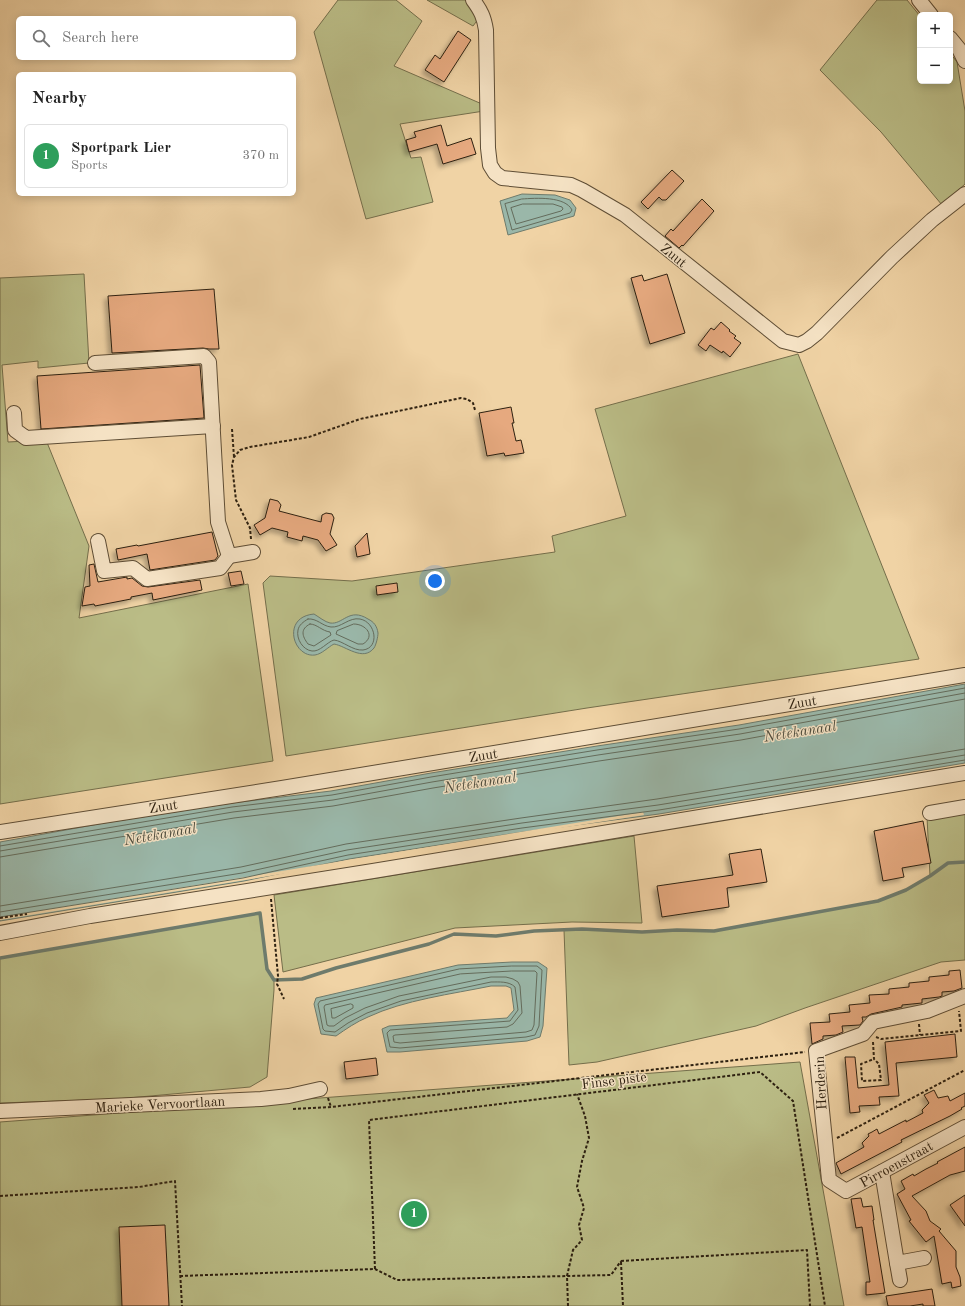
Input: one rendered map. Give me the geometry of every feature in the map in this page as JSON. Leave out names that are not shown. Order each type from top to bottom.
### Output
[{"type":"street","name":"Zuut","points":[[473,0],[481,11],[486,30],[488,148],[490,165],[495,173],[506,179],[571,185],[625,215],[783,341],[799,345],[817,333],[932,220],[965,194]]},
{"type":"street","points":[[919,0],[929,12]]},
{"type":"street","points":[[953,42],[959,49],[965,61]]},
{"type":"street","points":[[96,364],[204,356],[209,362],[218,522],[229,556]]},
{"type":"street","points":[[14,413],[15,430],[26,438],[213,426]]},
{"type":"street","points":[[98,540],[104,571],[133,568],[147,580],[220,568],[229,556],[253,552]]},
{"type":"street","name":"Zuut","points":[[0,832],[282,788],[965,675]]},
{"type":"street","points":[[0,933],[90,916],[270,888],[965,773]]},
{"type":"street","points":[[930,813],[965,806]]},
{"type":"street","name":"Herderin","points":[[828,1180],[816,1051],[863,1034],[873,1022],[926,1011],[962,997]]},
{"type":"street","name":"Marieke Vervoortlaan","points":[[0,1111],[261,1099],[289,1096],[320,1089]]},
{"type":"street","name":"Pirroenstraat","points":[[828,1180],[846,1192],[965,1127]]},
{"type":"street","points":[[882,1172],[900,1280]]},
{"type":"street","points":[[897,1263],[924,1258]]},
{"type":"path","points":[[234,457],[240,450],[250,447],[309,437],[360,419],[461,398],[473,403],[475,410]]},
{"type":"path","points":[[232,429],[234,457],[232,465],[236,500],[250,528],[253,552]]},
{"type":"path","points":[[270,888],[278,976],[277,984],[284,999]]},
{"type":"path","points":[[874,1059],[861,1064],[862,1081],[881,1080],[879,1064],[874,1059],[872,1036],[881,1039],[961,1031],[962,997]]},
{"type":"path","points":[[287,1109],[331,1107],[816,1051]]},
{"type":"path","points":[[824,1139],[837,1139],[965,1070]]},
{"type":"path","name":"Finse piste","points":[[375,1269],[368,1120],[760,1072],[793,1101],[825,1306]]},
{"type":"path","points":[[568,1306],[567,1276],[573,1250],[582,1240],[579,1226],[584,1208],[577,1187],[582,1161],[589,1138],[585,1116],[577,1094]]},
{"type":"path","points":[[0,1196],[139,1187],[175,1181],[182,1306]]},
{"type":"path","points":[[621,1261],[807,1250],[810,1306]]},
{"type":"path","points":[[180,1276],[375,1269],[397,1280],[611,1275],[621,1261]]},
{"type":"path","points":[[621,1261],[623,1306]]},
{"type":"green space","points":[[338,0],[396,0],[422,21],[394,66],[482,104],[484,111],[400,124],[411,158],[421,157],[433,202],[366,219],[314,32]]},
{"type":"green space","points":[[427,0],[469,0],[479,18],[473,26]]},
{"type":"green space","points":[[877,0],[907,0],[917,12],[917,84],[953,84],[953,57],[957,62],[965,111],[965,184],[942,205],[881,132],[820,70]]},
{"type":"green space","points":[[84,274],[89,363],[38,368],[38,361],[2,365],[8,442],[46,440],[89,546],[79,618],[248,584],[273,761],[0,804],[0,278]]},
{"type":"green space","points":[[798,354],[919,659],[587,708],[286,756],[263,583],[270,576],[352,581],[555,552],[552,536],[626,516],[595,409]]},
{"type":"green space","points":[[965,810],[965,960],[941,962],[756,1026],[597,1062],[569,1065],[564,930],[582,929],[642,932],[677,930],[714,931],[878,901],[906,890],[930,876],[927,817]]},
{"type":"green space","points":[[634,836],[642,923],[572,922],[455,928],[283,972],[274,895]]},
{"type":"green space","points":[[260,913],[267,969],[274,980],[267,1077],[250,1087],[117,1099],[0,1103],[0,958]]},
{"type":"green space","points":[[800,1062],[844,1306],[0,1306],[0,1122]]},
{"type":"water","points":[[522,194],[555,195],[570,200],[576,208],[574,216],[508,235],[500,201]]},
{"type":"water","points":[[314,614],[330,623],[339,622],[347,617],[356,615],[372,621],[378,631],[375,647],[370,652],[365,654],[354,652],[334,644],[318,654],[307,654],[296,644],[294,629],[297,622],[304,617]]},
{"type":"water","name":"Netekanaal","points":[[965,684],[965,763],[659,814],[523,832],[349,859],[244,881],[0,921],[0,842],[104,823],[232,803],[331,791],[597,746],[739,725]]},
{"type":"water","points":[[538,962],[547,968],[543,1026],[540,1037],[527,1041],[387,1052],[382,1029],[389,1026],[507,1018],[514,1010],[511,988],[506,986],[491,986],[412,1002],[382,1011],[364,1019],[336,1036],[321,1034],[314,1004],[316,998],[458,965]]},
{"type":"pier","points":[[643,812],[644,815],[349,861],[306,870],[0,920],[0,917]]},
{"type":"building","points":[[458,31],[471,40],[444,82],[425,70],[435,55],[440,59]]},
{"type":"building","points":[[441,125],[447,146],[471,138],[476,154],[443,164],[437,144],[409,152],[406,140],[416,137],[414,132]]},
{"type":"building","points":[[672,170],[684,181],[666,200],[662,200],[659,197],[648,209],[641,202]]},
{"type":"building","points":[[702,199],[714,211],[683,246],[682,245],[679,248],[665,236],[671,229],[673,231]]},
{"type":"building","points":[[667,274],[685,333],[650,344],[631,278],[642,275],[644,281]]},
{"type":"building","points":[[214,289],[219,349],[203,348],[112,353],[108,296]]},
{"type":"building","points":[[721,322],[736,336],[734,338],[741,343],[730,357],[723,351],[722,353],[710,345],[706,351],[698,345],[711,328],[714,330]]},
{"type":"building","points":[[200,365],[204,418],[41,429],[37,376]]},
{"type":"building","points":[[511,407],[514,423],[512,423],[516,441],[521,440],[524,453],[505,456],[504,453],[487,456],[479,413]]},
{"type":"building","points":[[270,499],[278,501],[281,505],[279,511],[321,522],[322,515],[326,513],[332,514],[334,518],[330,534],[337,545],[326,551],[318,540],[303,536],[302,541],[287,537],[288,532],[272,528],[260,535],[254,525],[265,518]]},
{"type":"building","points":[[212,532],[218,556],[215,560],[150,570],[147,554],[118,560],[116,549]]},
{"type":"building","points":[[367,533],[370,554],[357,557],[355,546]]},
{"type":"building","points":[[94,564],[98,582],[127,577],[127,579],[132,578],[142,586],[148,587],[200,580],[202,590],[153,600],[152,593],[95,606],[94,604],[82,606],[85,587],[90,586],[89,565]]},
{"type":"building","points":[[241,571],[244,584],[231,586],[228,573]]},
{"type":"building","points":[[397,583],[398,592],[377,595],[376,586]]},
{"type":"building","points":[[923,821],[931,863],[902,868],[904,877],[883,881],[874,831]]},
{"type":"building","points":[[761,849],[767,882],[727,888],[729,907],[662,917],[657,886],[733,875],[729,854]]},
{"type":"building","points":[[960,970],[962,988],[954,991],[942,992],[942,996],[939,997],[922,999],[922,1003],[902,1005],[902,1007],[862,1017],[863,1021],[860,1025],[842,1026],[843,1032],[836,1035],[823,1036],[823,1039],[812,1044],[810,1023],[830,1022],[829,1014],[850,1012],[849,1005],[870,1003],[869,995],[889,994],[889,989],[909,987],[909,983],[929,981],[929,977],[949,975],[949,971]]},
{"type":"building","points":[[955,1034],[957,1057],[896,1063],[899,1096],[879,1097],[880,1105],[859,1106],[860,1112],[850,1113],[845,1057],[855,1057],[858,1088],[889,1085],[885,1042]]},
{"type":"building","points":[[376,1058],[378,1075],[346,1079],[344,1062]]},
{"type":"building","points":[[934,1090],[938,1098],[948,1096],[950,1101],[965,1093],[965,1106],[950,1116],[901,1140],[902,1142],[841,1174],[836,1163],[864,1147],[862,1143],[869,1136],[868,1134],[877,1129],[879,1134],[923,1113],[922,1110],[929,1103],[924,1095]]},
{"type":"building","points":[[965,1147],[965,1171],[950,1175],[912,1196],[926,1211],[930,1221],[941,1229],[939,1231],[956,1251],[956,1267],[960,1277],[961,1286],[952,1288],[951,1282],[942,1284],[934,1236],[926,1242],[909,1221],[911,1220],[897,1194],[905,1189],[901,1181],[913,1174],[914,1176]]},
{"type":"building","points":[[965,1195],[965,1226],[950,1205]]},
{"type":"building","points":[[861,1198],[863,1207],[872,1206],[885,1293],[866,1295],[866,1282],[870,1282],[862,1227],[856,1228],[851,1199]]},
{"type":"building","points":[[165,1225],[169,1306],[122,1306],[119,1227]]},
{"type":"building","points":[[932,1289],[935,1306],[923,1306],[923,1304],[910,1306],[888,1306],[886,1296]]},
{"type":"waterway","points":[[0,958],[260,913],[267,969],[274,980],[302,979],[336,968],[429,944],[454,934],[496,936],[534,931],[582,929],[642,932],[677,930],[714,931],[878,901],[906,890],[930,876],[948,863],[965,862]]},
{"type":"place","name":"Sportpark Lier","points":[[414,1214]]}]
